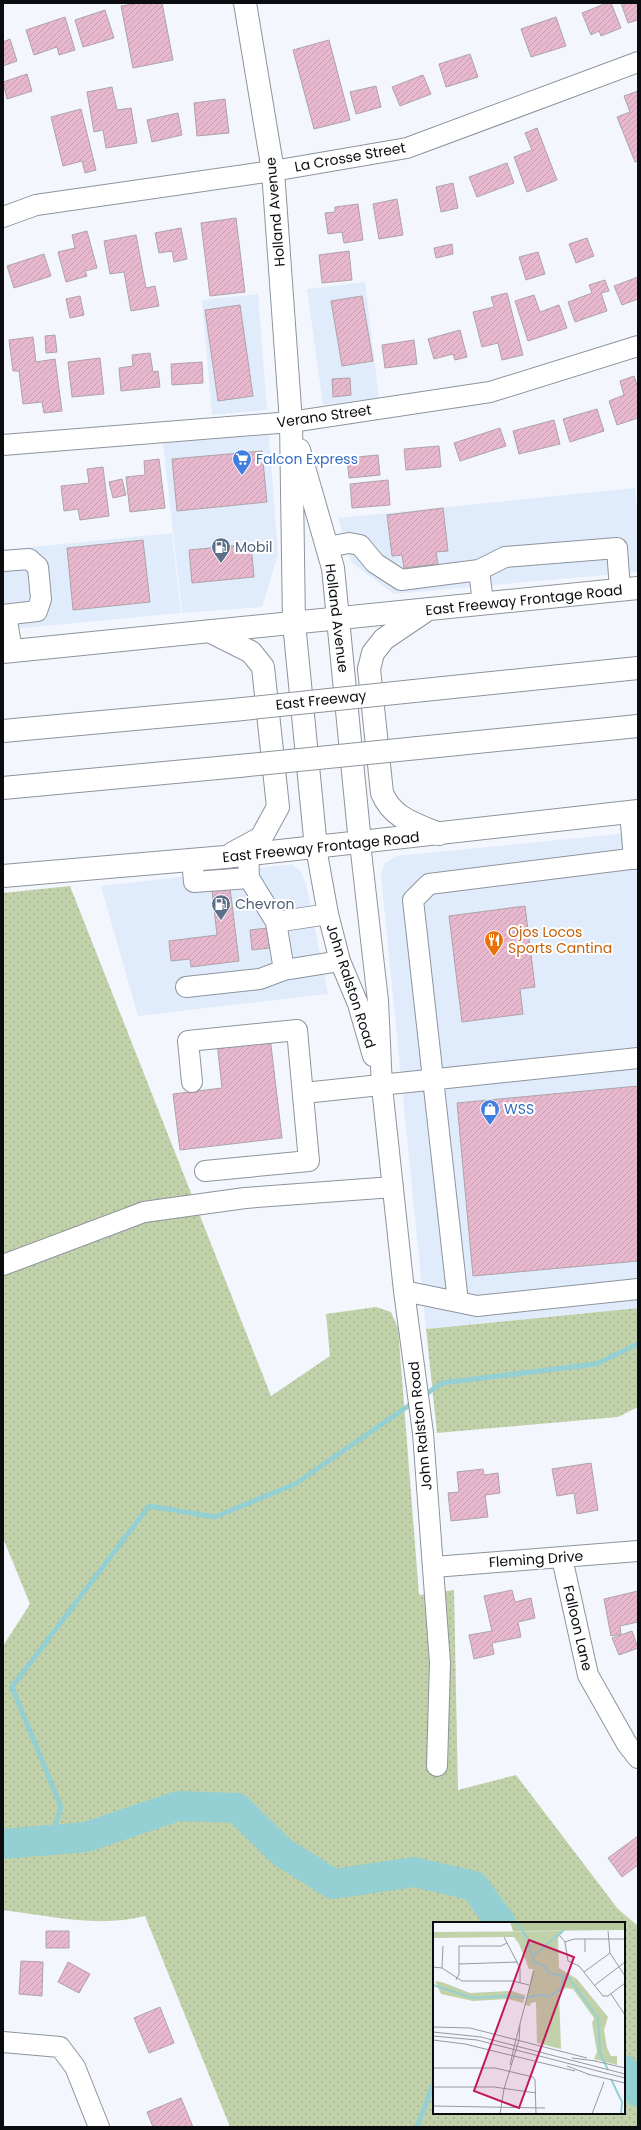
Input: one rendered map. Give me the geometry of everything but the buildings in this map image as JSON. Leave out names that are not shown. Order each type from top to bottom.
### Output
[{"type":"main road","name":"Holland Avenue","points":[[245,3],[273,171],[291,422],[294,623]]},
{"type":"main road","name":"Holland Avenue","points":[[291,422],[333,568],[360,843]]},
{"type":"main road","name":"East Freeway Frontage Road","points":[[8,651],[629,589]]},
{"type":"main road","points":[[427,610],[384,639],[373,653],[369,670],[382,793],[392,811],[404,819],[439,835]]},
{"type":"main road","name":"John Ralston Road","points":[[294,623],[316,848]]},
{"type":"main road","points":[[209,631],[251,652],[263,667],[278,808],[261,838],[248,850]]},
{"type":"main road","name":"East Freeway","points":[[3,731],[233,710],[414,690],[638,668]]},
{"type":"main road","points":[[3,788],[638,726]]},
{"type":"main road","name":"East Freeway Frontage Road","points":[[3,876],[225,857],[248,850],[316,848],[634,812]]},
{"type":"street","name":"La Crosse Street","points":[[3,217],[36,205],[273,171],[407,148],[638,62]]},
{"type":"street","name":"Verano Street","points":[[3,445],[291,422],[490,392],[638,346]]},
{"type":"street","points":[[327,547],[349,543],[360,545],[376,563],[401,580],[479,570],[506,557],[617,548],[629,589]]},
{"type":"street","points":[[3,561],[29,559],[38,567],[41,599],[37,611],[4,615],[8,651]]},
{"type":"street","points":[[479,570],[482,604]]},
{"type":"street","points":[[458,1302],[413,900],[429,884],[636,859],[634,812]]},
{"type":"street","name":"John Ralston Road","points":[[360,843],[378,1001],[382,1087],[404,1291],[423,1433],[440,1663],[437,1766]]},
{"type":"street","name":"John Ralston Road","points":[[316,848],[328,914],[340,961],[358,1004],[382,1087]]},
{"type":"street","points":[[248,850],[249,878],[276,922],[284,970]]},
{"type":"street","points":[[192,860],[194,882],[249,878]]},
{"type":"street","points":[[276,922],[328,914]]},
{"type":"street","points":[[186,987],[260,979],[284,970],[340,961]]},
{"type":"street","points":[[192,1082],[188,1041],[297,1030],[304,1093],[309,1161],[205,1171]]},
{"type":"street","points":[[304,1093],[382,1087],[433,1080],[638,1058]]},
{"type":"street","points":[[3,1265],[144,1212],[245,1198],[393,1187]]},
{"type":"street","points":[[404,1291],[477,1306],[638,1289]]},
{"type":"street","name":"Fleming Drive","points":[[434,1567],[638,1551]]},
{"type":"street","name":"Falloon Lane","points":[[562,1558],[588,1675],[627,1744],[638,1758]]},
{"type":"street","points":[[3,2042],[60,2047],[75,2067],[100,2127]]},
{"type":"shaded area","points":[[365,282],[379,398],[323,405],[307,289]]},
{"type":"shaded area","points":[[258,294],[267,410],[212,415],[202,300]]},
{"type":"shaded area","points":[[269,435],[278,554],[262,607],[182,613],[163,443]]},
{"type":"shaded area","points":[[635,488],[638,516],[638,572],[394,594],[351,562],[338,518]]},
{"type":"shaded area","points":[[172,533],[181,613],[3,630],[3,550]]},
{"type":"shaded area","points":[[638,832],[638,1308],[426,1329],[381,876],[384,864],[396,856]]},
{"type":"shaded area","points":[[292,864],[301,872],[306,884],[328,994],[138,1016],[101,886]]},
{"type":"green space","points":[[70,886],[271,1396],[330,1356],[326,1314],[376,1307],[391,1312],[398,1328],[419,1595],[454,1590],[458,1790],[516,1775],[618,1909],[638,1926],[638,2127],[230,2127],[145,1916],[110,1921],[92,1921],[56,1918],[3,1910],[3,1646],[30,1604],[3,1538],[3,893]]},
{"type":"green space","points":[[638,1308],[638,1407],[618,1417],[437,1433],[426,1329]]},
{"type":"waterway","points":[[423,1396],[442,1383],[596,1364],[638,1344]]},
{"type":"waterway","points":[[50,1841],[61,1807],[12,1687],[149,1506],[215,1517],[295,1484],[414,1402]]},
{"type":"waterway","points":[[3,1844],[86,1837],[178,1806],[237,1808],[282,1852],[333,1884],[414,1872],[474,1886],[500,1922]]},
{"type":"waterway","points":[[625,2072],[638,2092]]},
{"type":"waterway","points":[[417,2127],[433,2085]]},
{"type":"place","name":"Falcon Express","points":[[242,476]]},
{"type":"place","name":"Mobil","points":[[221,564]]},
{"type":"place","name":"Chevron","points":[[221,921]]},
{"type":"place","name":"Ojos Locos Sports Cantina","points":[[494,957]]},
{"type":"place","name":"WSS","points":[[490,1126]]}]
